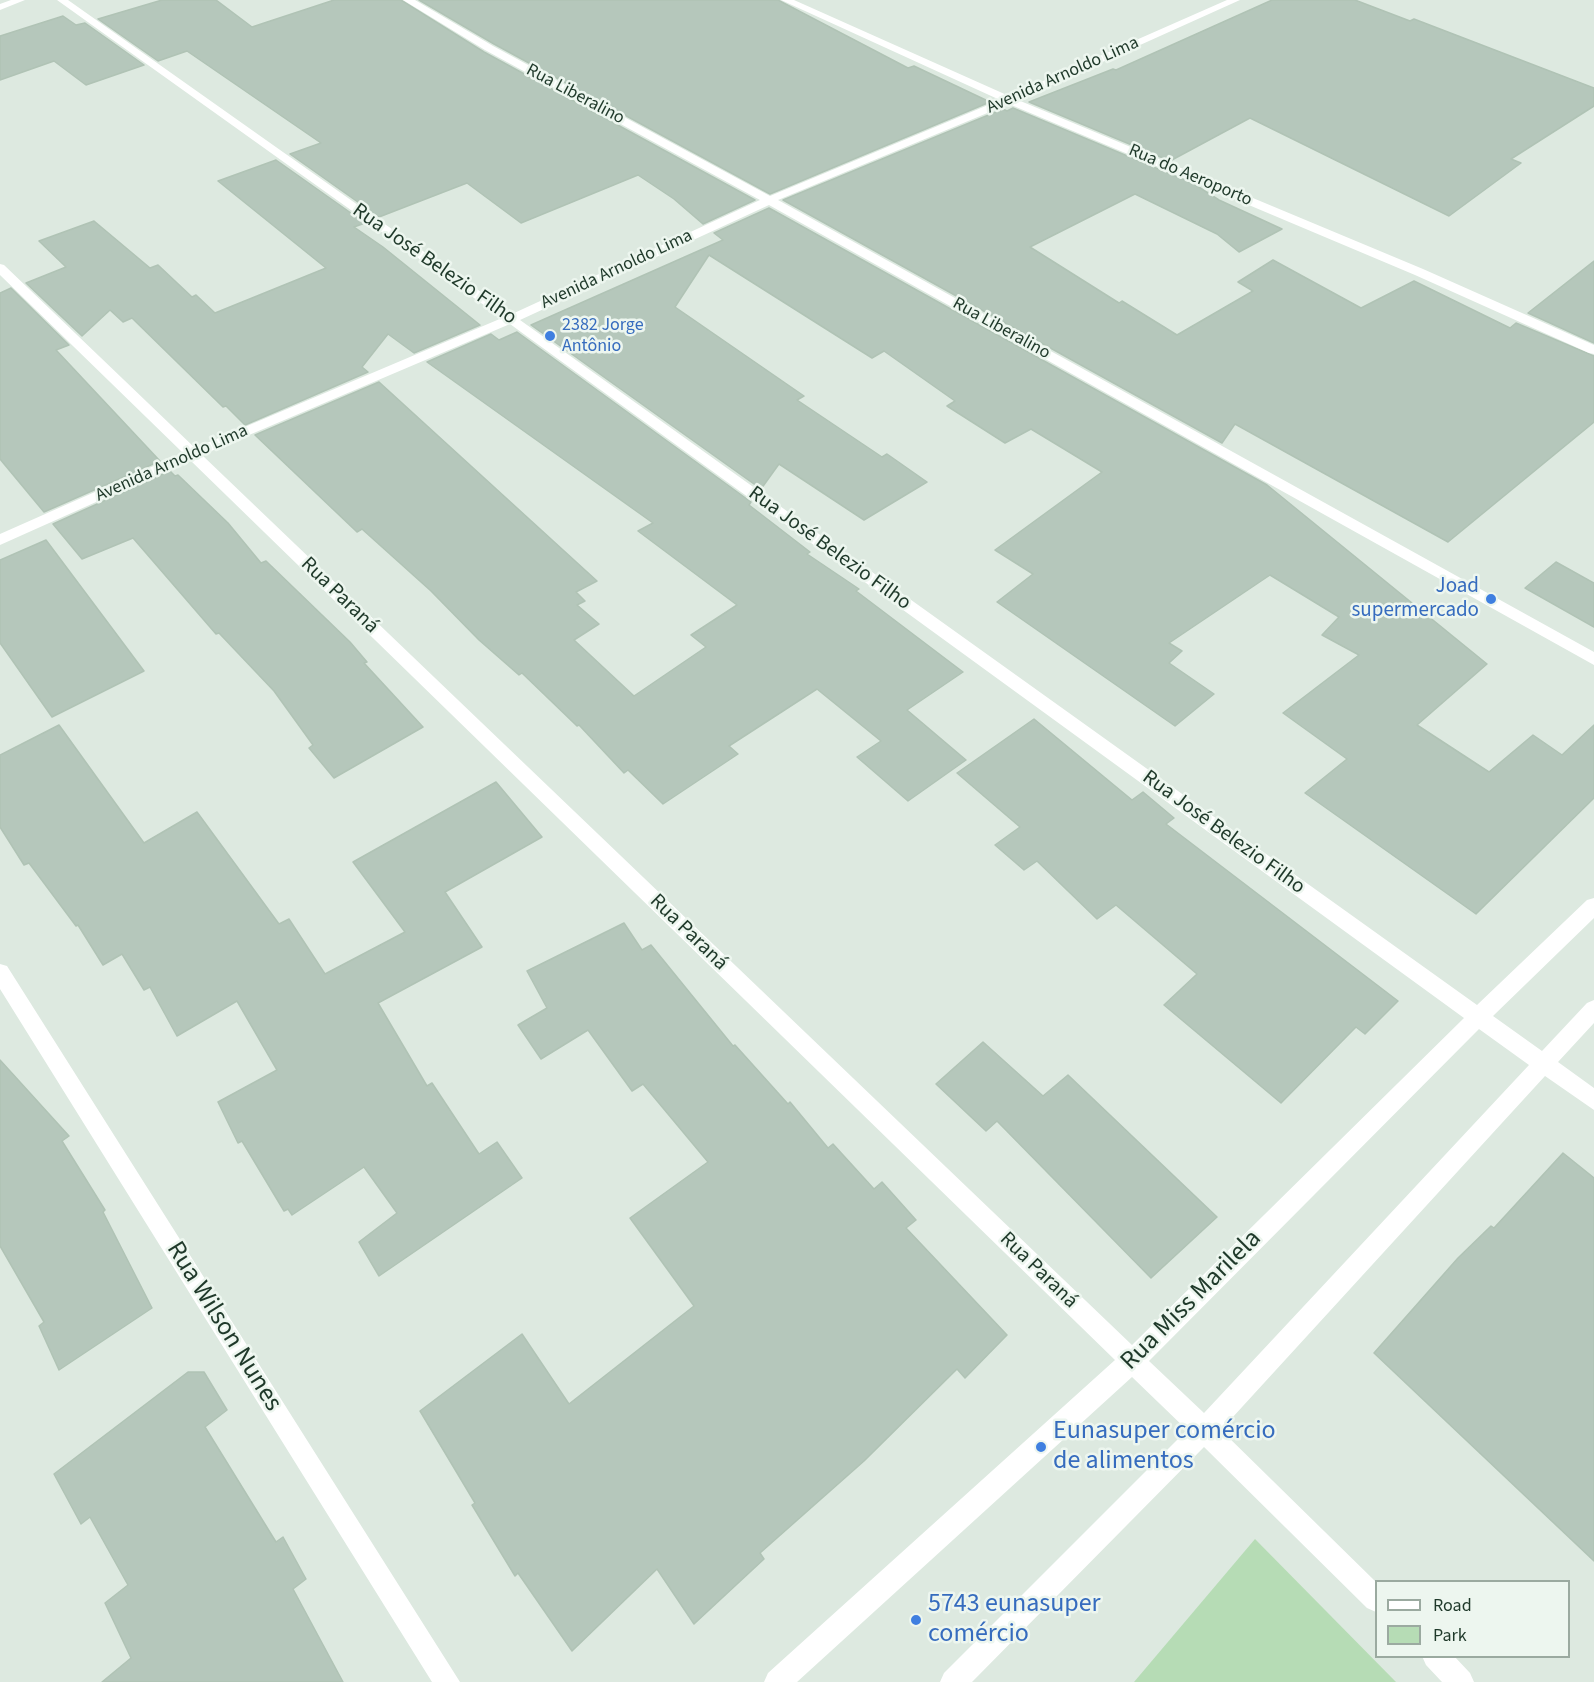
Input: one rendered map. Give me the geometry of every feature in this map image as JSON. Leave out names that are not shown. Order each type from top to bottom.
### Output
[{"type":"street","points":[[0,7],[20,0]]},
{"type":"street","name":"Rua José Belezio Filho","points":[[62,0],[511,319],[1594,1100]]},
{"type":"street","name":"Rua Liberalino","points":[[408,0],[489,48],[769,200],[1594,659]]},
{"type":"street","name":"Rua do Aeroporto","points":[[786,0],[1008,100],[1419,272],[1594,350]]},
{"type":"street","name":"Avenida Arnoldo Lima","points":[[0,540],[192,454],[511,319],[769,200],[1008,100],[1235,0]]},
{"type":"street","name":"Rua Paraná","points":[[0,268],[1375,1597]]},
{"type":"street","name":"Rua Miss Marilela","points":[[777,1682],[1132,1361],[1478,1017],[1594,906]]},
{"type":"street","name":"Rua Wilson Nunes","points":[[0,972],[447,1682]]},
{"type":"street","points":[[953,1682],[1204,1430],[1594,1009]]},
{"type":"street","points":[[1437,1658],[1461,1682]]},
{"type":"green space","points":[[1255,1539],[1396,1682],[1134,1682]]},
{"type":"building","points":[[162,0],[216,0],[252,27],[334,0],[401,0],[484,52],[755,200],[703,224],[674,199],[638,175],[521,223],[467,183],[379,217],[290,154],[321,143],[187,51],[158,61],[98,19]]},
{"type":"building","points":[[419,0],[778,0],[908,68],[914,66],[990,102],[770,194],[494,44]]},
{"type":"building","points":[[1272,0],[1355,0],[1410,21],[1414,19],[1594,88],[1594,106],[1511,159],[1521,163],[1449,216],[1250,118],[1170,161],[1029,102],[1113,69],[1116,70]]},
{"type":"building","points":[[63,16],[76,25],[85,23],[144,65],[86,85],[54,61],[0,80],[0,36]]},
{"type":"building","points":[[1013,108],[1194,184],[1219,200],[1282,229],[1239,252],[1217,234],[1135,194],[1030,247],[1119,303],[1122,301],[1177,335],[1253,291],[1238,282],[1273,260],[1361,308],[1414,281],[1510,328],[1516,323],[1594,356],[1594,422],[1448,542],[1235,424],[1222,443],[783,200],[1003,109],[1007,111]]},
{"type":"building","points":[[276,160],[365,223],[354,227],[383,247],[480,325],[414,353],[388,334],[362,367],[368,372],[245,425],[226,406],[223,407],[132,318],[123,322],[110,310],[82,336],[26,283],[66,267],[39,241],[94,221],[150,268],[158,265],[192,297],[196,295],[215,313],[326,268],[218,181]]},
{"type":"building","points":[[769,208],[1267,485],[1487,664],[1417,725],[1489,772],[1533,735],[1562,755],[1594,725],[1594,798],[1476,914],[1305,793],[1347,759],[1283,713],[1359,655],[1322,635],[1339,617],[1270,575],[1169,643],[1182,651],[1169,663],[1214,694],[1175,726],[997,602],[1033,574],[995,550],[1102,472],[1031,429],[1005,443],[947,406],[955,401],[884,351],[872,358],[709,255],[675,307],[804,396],[797,400],[882,457],[887,454],[927,482],[864,520],[779,464],[761,489],[531,325],[723,240],[714,233]]},
{"type":"building","points":[[1594,261],[1594,343],[1528,313]]},
{"type":"building","points":[[11,288],[69,345],[56,350],[160,461],[44,512],[0,459],[0,293]]},
{"type":"building","points":[[517,332],[751,502],[749,505],[810,552],[807,554],[859,589],[856,591],[963,672],[907,710],[966,760],[908,801],[857,757],[881,741],[817,689],[729,746],[738,754],[663,804],[628,770],[624,773],[579,725],[577,726],[522,673],[519,675],[479,640],[431,591],[362,529],[357,532],[255,435],[379,382],[597,581],[576,592],[585,601],[577,605],[599,624],[574,640],[634,696],[706,647],[691,635],[737,605],[638,531],[653,523],[427,362],[491,334],[499,340]]},
{"type":"building","points":[[170,471],[175,476],[178,475],[228,523],[261,563],[266,561],[350,642],[367,662],[364,663],[423,727],[334,778],[309,748],[313,745],[274,691],[219,633],[216,634],[133,538],[82,559],[53,524]]},
{"type":"building","points":[[46,540],[144,671],[52,717],[0,643],[0,560]]},
{"type":"building","points":[[1556,562],[1594,583],[1594,627],[1525,588]]},
{"type":"building","points":[[1034,719],[1132,800],[1143,792],[1174,818],[1166,824],[1398,1001],[1365,1034],[1356,1027],[1281,1103],[1164,1005],[1197,974],[1116,905],[1097,919],[1037,861],[1024,870],[995,845],[1020,827],[957,773]]},
{"type":"building","points":[[59,725],[144,843],[197,812],[279,924],[289,919],[325,974],[405,932],[353,862],[496,782],[542,837],[445,892],[482,947],[378,1003],[427,1086],[432,1083],[479,1154],[497,1142],[522,1178],[379,1276],[359,1242],[397,1213],[364,1167],[292,1215],[288,1209],[284,1211],[242,1141],[238,1143],[218,1102],[277,1070],[237,1001],[177,1036],[150,987],[144,990],[122,954],[103,965],[78,925],[76,926],[29,863],[24,865],[0,827],[0,755]]},
{"type":"building","points":[[624,923],[642,950],[651,945],[733,1046],[735,1045],[788,1104],[790,1102],[828,1148],[833,1144],[874,1189],[882,1182],[916,1220],[906,1228],[1007,1335],[965,1378],[957,1369],[864,1461],[760,1553],[764,1559],[694,1624],[657,1569],[572,1651],[518,1573],[515,1576],[472,1505],[475,1503],[420,1411],[522,1334],[569,1404],[694,1306],[630,1218],[708,1162],[643,1084],[632,1091],[588,1030],[541,1059],[518,1025],[547,1008],[527,971]]},
{"type":"building","points":[[983,1042],[1043,1096],[1068,1075],[1217,1217],[1151,1278],[997,1121],[986,1131],[936,1084]]},
{"type":"building","points":[[0,1060],[69,1136],[62,1141],[105,1210],[103,1212],[152,1308],[59,1370],[39,1326],[44,1322],[0,1246]]},
{"type":"building","points":[[1563,1153],[1594,1178],[1594,1561],[1374,1353],[1458,1258],[1491,1226],[1494,1228]]},
{"type":"building","points":[[188,1372],[204,1372],[227,1410],[205,1427],[276,1542],[283,1537],[306,1579],[293,1589],[343,1682],[102,1682],[131,1658],[105,1603],[128,1585],[90,1517],[81,1524],[54,1474]]},
{"type":"place","name":"2382 Jorge Antônio","points":[[550,336]]},
{"type":"place","name":"Joad supermercado","points":[[1491,599]]},
{"type":"place","name":"Eunasuper comércio de alimentos","points":[[1041,1447]]},
{"type":"place","name":"5743 eunasuper comércio","points":[[916,1620]]}]
